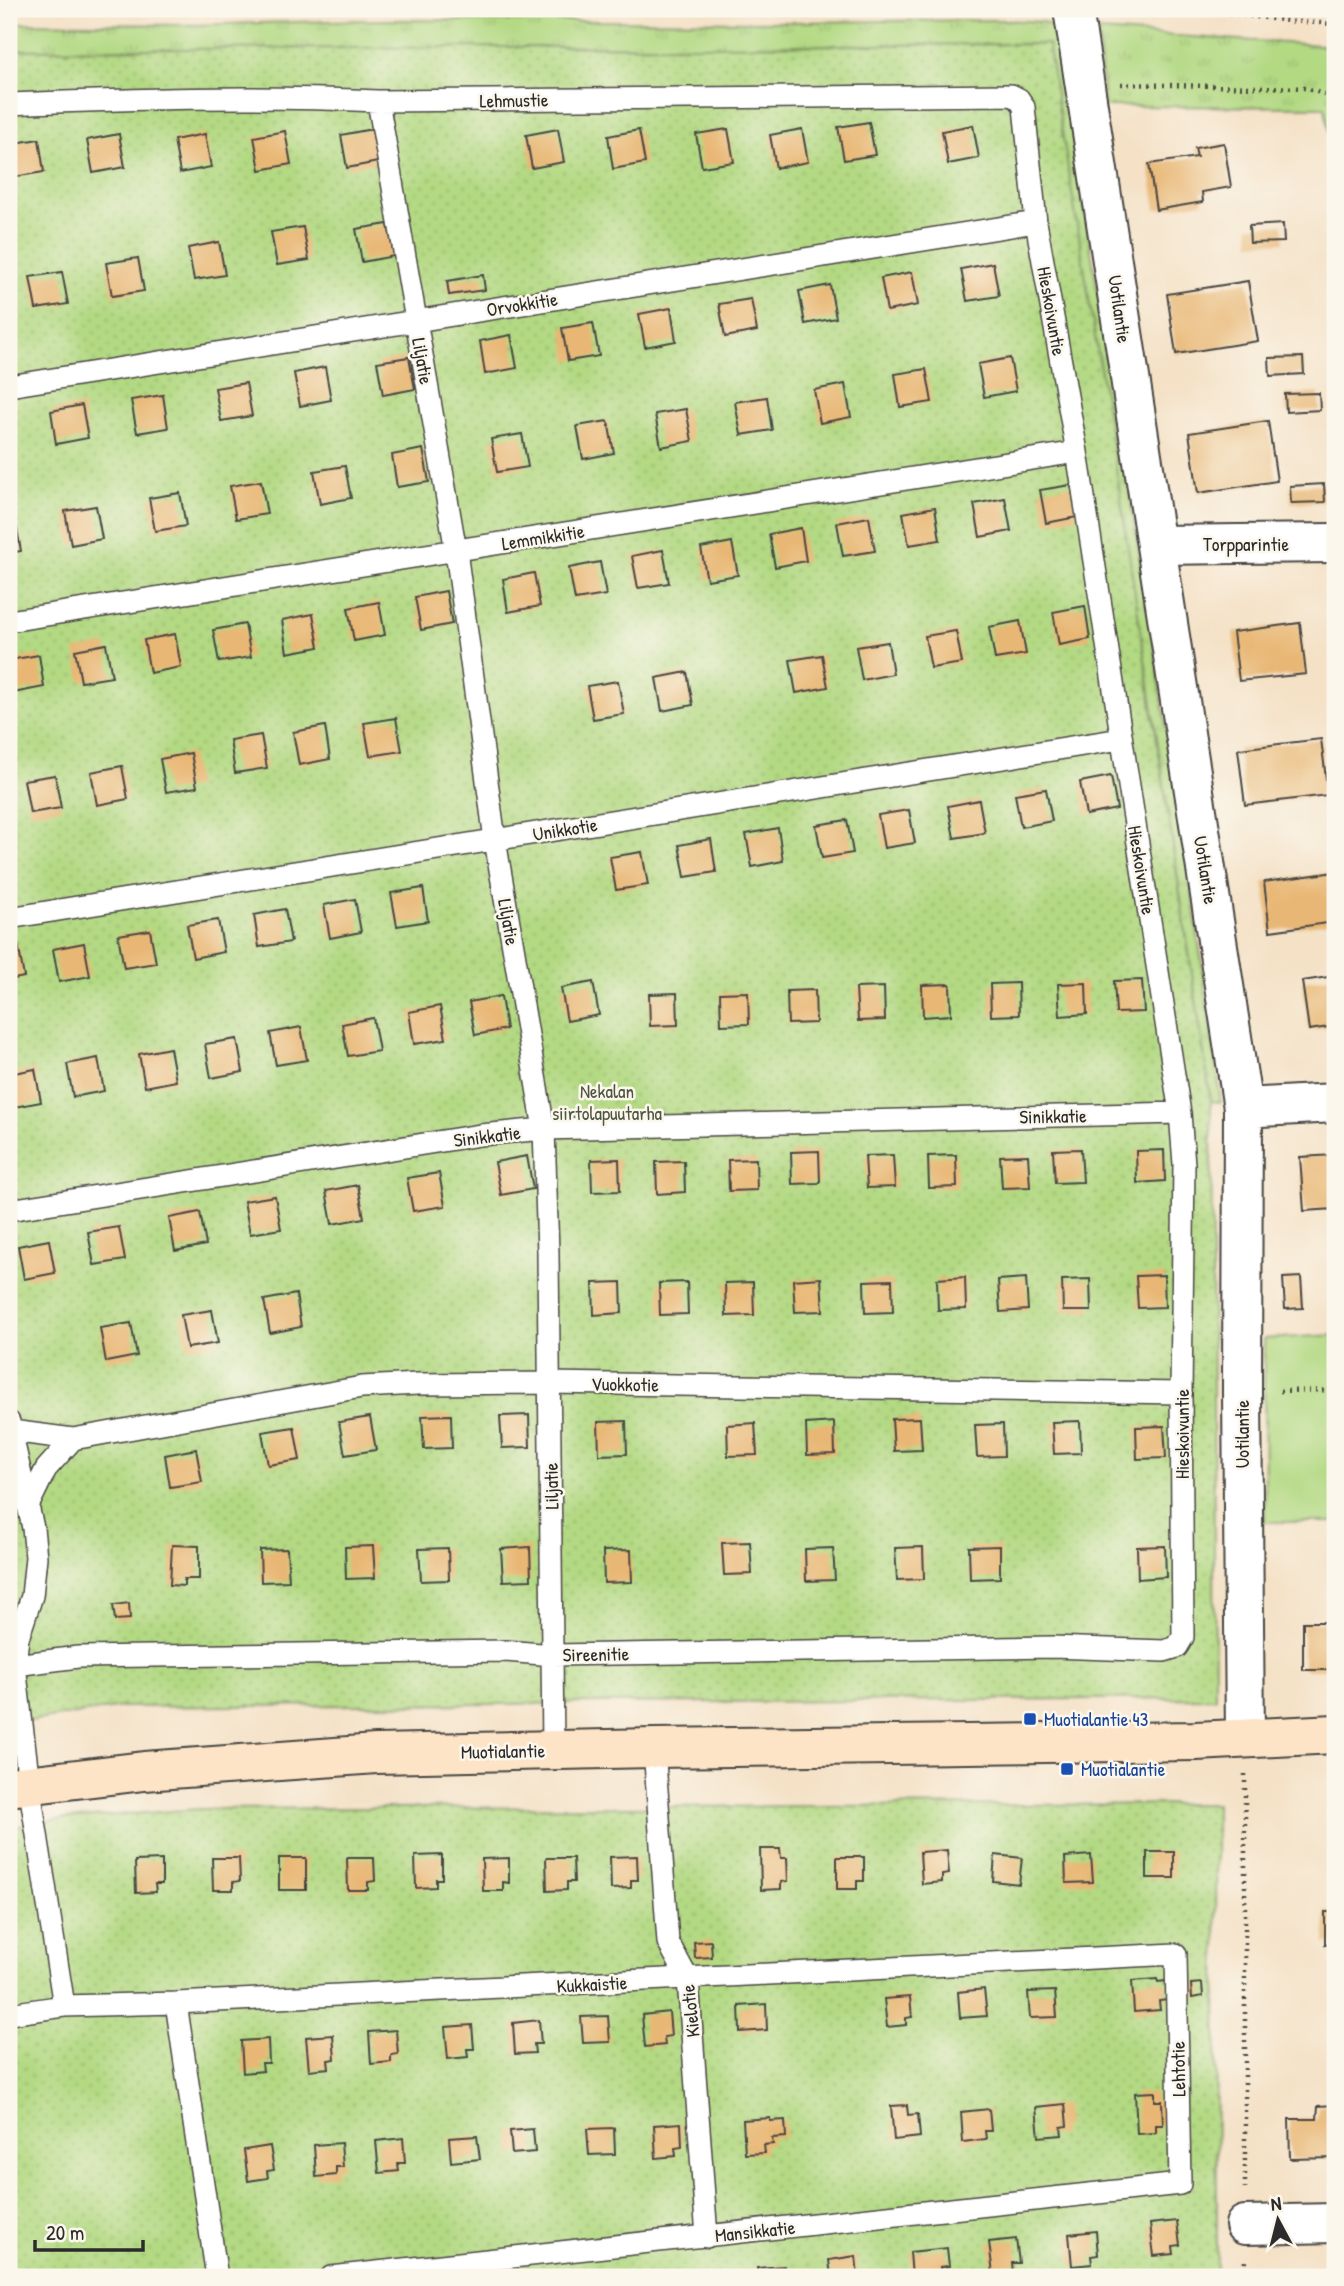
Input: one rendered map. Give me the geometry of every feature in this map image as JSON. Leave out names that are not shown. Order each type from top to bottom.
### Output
[{"type":"street","name":"Uotilantie","points":[[1073,9],[1088,92],[1243,1108],[1245,1738]]},
{"type":"street","name":"Torpparintie","points":[[1156,545],[1335,544]]},
{"type":"street","points":[[1243,1108],[1335,1103]]},
{"type":"street","name":"Muotialantie","points":[[19,1785],[144,1771],[376,1754],[553,1749],[1196,1741],[1335,1734]]},
{"type":"street","points":[[1245,2225],[1335,2223]]},
{"type":"lane","name":"Lehmustie","points":[[9,104],[167,98],[306,97],[378,102],[1011,95],[1019,99]]},
{"type":"lane","name":"Hieskoivuntie","points":[[1019,99],[1024,107],[1036,222],[1077,452],[1180,1113],[1184,1164],[1181,1393],[1184,1637],[1177,1647]]},
{"type":"lane","name":"Liljatie","points":[[378,102],[456,551],[495,840],[544,1129],[553,1749]]},
{"type":"lane","name":"Orvokkitie","points":[[9,386],[1036,222]]},
{"type":"lane","name":"Lemmikkitie","points":[[9,621],[1077,452]]},
{"type":"lane","name":"Unikkotie","points":[[9,918],[1121,739]]},
{"type":"lane","name":"Sinikkatie","points":[[9,1210],[480,1135],[544,1129],[1180,1113]]},
{"type":"lane","name":"Vuokkotie","points":[[10,1429],[73,1438],[362,1387],[418,1384],[549,1383],[1181,1393]]},
{"type":"lane","points":[[10,1429],[33,1528],[35,1570],[33,1595],[11,1660],[19,1785],[64,2006]]},
{"type":"lane","points":[[28,1506],[46,1469],[73,1438]]},
{"type":"lane","name":"Sireenitie","points":[[11,1660],[506,1651],[553,1655],[1052,1647],[1164,1651],[1177,1647]]},
{"type":"lane","name":"Kielotie","points":[[654,1748],[668,1942],[688,1979],[707,2237]]},
{"type":"lane","name":"Kukkaistie","points":[[9,2014],[64,2006],[176,2003],[1176,1954]]},
{"type":"lane","name":"Lehtotie","points":[[1176,1954],[1180,2184]]},
{"type":"lane","points":[[176,2003],[217,2277]]},
{"type":"lane","name":"Mansikkatie","points":[[331,2277],[1180,2184]]},
{"type":"path","points":[[9,10],[186,9]]},
{"type":"path","points":[[1194,9],[1288,22],[1335,24]]},
{"type":"path","points":[[1088,92],[1124,84],[1305,88],[1335,98]]},
{"type":"path","points":[[1242,1392],[1335,1390]]},
{"type":"path","points":[[1244,2277],[1247,1816],[1245,1738]]},
{"type":"green space","points":[[367,20],[1006,20],[1043,22],[1053,27],[1058,42],[1187,856],[1221,1102],[1211,1101],[1153,711],[1048,44],[9,50],[9,23],[185,25]]},
{"type":"green space","points":[[1098,31],[1335,46],[1335,175],[1325,107],[1104,106]]},
{"type":"green space","name":"Nekalan siirtolapuutarha","points":[[1048,44],[1114,454],[1211,1101],[1215,1698],[122,1707],[9,1724],[9,50]]},
{"type":"green space","points":[[1335,1335],[1335,1522],[1265,1522],[1264,1339]]},
{"type":"green space","points":[[1216,1804],[1217,2277],[9,2277],[9,1828],[52,1820],[198,1809]]},
{"type":"building","points":[[869,122],[875,155],[844,160],[838,127]]},
{"type":"building","points":[[973,125],[979,158],[948,164],[942,131]]},
{"type":"building","points":[[372,129],[378,162],[347,168],[341,135]]},
{"type":"building","points":[[558,129],[564,162],[532,168],[526,135]]},
{"type":"building","points":[[728,129],[734,162],[702,167],[696,134]]},
{"type":"building","points":[[802,129],[808,162],[776,168],[770,135]]},
{"type":"building","points":[[639,130],[645,163],[613,169],[608,136]]},
{"type":"building","points":[[285,131],[291,164],[260,170],[254,137]]},
{"type":"building","points":[[119,134],[125,167],[93,173],[87,140]]},
{"type":"building","points":[[205,134],[211,167],[180,173],[174,140]]},
{"type":"building","points":[[39,139],[44,172],[13,177],[9,144]]},
{"type":"building","points":[[1224,143],[1231,187],[1202,192],[1203,202],[1156,210],[1149,164],[1197,157],[1195,148]]},
{"type":"building","points":[[388,224],[394,256],[362,262],[356,229]]},
{"type":"building","points":[[1283,224],[1284,242],[1250,243],[1249,226]]},
{"type":"building","points":[[303,227],[309,260],[277,265],[271,232]]},
{"type":"building","points":[[219,242],[225,275],[194,280],[188,248]]},
{"type":"building","points":[[138,258],[144,291],[112,296],[106,263]]},
{"type":"building","points":[[993,263],[999,296],[967,301],[961,269]]},
{"type":"building","points":[[62,272],[68,304],[36,309],[30,277]]},
{"type":"building","points":[[912,272],[918,305],[887,311],[881,278]]},
{"type":"building","points":[[483,275],[485,290],[449,295],[447,281]]},
{"type":"building","points":[[1248,281],[1258,341],[1176,354],[1167,294]]},
{"type":"building","points":[[830,285],[836,318],[805,324],[799,291]]},
{"type":"building","points":[[751,299],[757,331],[725,337],[719,304]]},
{"type":"building","points":[[671,308],[676,341],[645,347],[639,314]]},
{"type":"building","points":[[593,323],[599,356],[568,361],[562,328]]},
{"type":"building","points":[[511,335],[517,368],[485,374],[480,341]]},
{"type":"building","points":[[409,357],[415,389],[383,395],[377,362]]},
{"type":"building","points":[[1303,357],[1304,374],[1270,376],[1269,358]]},
{"type":"building","points":[[1010,358],[1016,391],[984,397],[978,364]]},
{"type":"building","points":[[325,367],[331,400],[300,406],[294,373]]},
{"type":"building","points":[[926,369],[932,402],[900,407],[895,374]]},
{"type":"building","points":[[246,383],[252,416],[221,421],[215,388]]},
{"type":"building","points":[[845,384],[851,417],[820,423],[814,390]]},
{"type":"building","points":[[1319,393],[1320,410],[1286,412],[1285,394]]},
{"type":"building","points":[[163,395],[168,428],[137,433],[131,400]]},
{"type":"building","points":[[767,397],[772,430],[741,435],[735,402]]},
{"type":"building","points":[[82,405],[88,438],[56,444],[51,411]]},
{"type":"building","points":[[686,409],[692,441],[661,447],[655,414]]},
{"type":"building","points":[[608,421],[614,453],[583,459],[577,426]]},
{"type":"building","points":[[1268,421],[1277,481],[1198,493],[1189,433]]},
{"type":"building","points":[[522,434],[528,467],[497,472],[491,439]]},
{"type":"building","points":[[423,449],[429,482],[397,487],[392,455]]},
{"type":"building","points":[[345,466],[351,498],[320,504],[314,471]]},
{"type":"building","points":[[261,481],[267,514],[236,519],[230,486]]},
{"type":"building","points":[[1324,484],[1325,502],[1291,503],[1290,486]]},
{"type":"building","points":[[1071,485],[1077,517],[1046,523],[1040,490]]},
{"type":"building","points":[[180,493],[186,526],[155,531],[149,498]]},
{"type":"building","points":[[1005,498],[1011,531],[980,537],[974,504]]},
{"type":"building","points":[[96,506],[102,539],[71,545],[65,511]]},
{"type":"building","points":[[935,507],[940,540],[909,545],[903,513]]},
{"type":"building","points":[[869,517],[875,551],[843,556],[837,523]]},
{"type":"building","points":[[15,518],[21,551],[9,553],[9,519]]},
{"type":"building","points":[[801,528],[806,561],[775,567],[769,534]]},
{"type":"building","points":[[732,542],[738,575],[707,580],[701,548]]},
{"type":"building","points":[[663,550],[669,583],[638,588],[632,556]]},
{"type":"building","points":[[600,562],[606,595],[575,600],[569,568]]},
{"type":"building","points":[[534,573],[540,606],[508,612],[503,579]]},
{"type":"building","points":[[446,591],[452,624],[421,630],[415,597]]},
{"type":"building","points":[[379,602],[385,635],[354,641],[348,608]]},
{"type":"building","points":[[1085,606],[1090,639],[1059,645],[1053,612]]},
{"type":"building","points":[[313,614],[319,647],[287,653],[282,620]]},
{"type":"building","points":[[1020,621],[1026,654],[995,659],[989,627]]},
{"type":"building","points":[[1300,623],[1306,674],[1239,681],[1233,632]]},
{"type":"building","points":[[245,624],[251,657],[219,662],[213,630]]},
{"type":"building","points":[[956,631],[962,663],[931,668],[925,636]]},
{"type":"building","points":[[175,634],[181,667],[150,673],[144,640]]},
{"type":"building","points":[[888,642],[893,674],[862,680],[856,647]]},
{"type":"building","points":[[106,644],[112,677],[81,682],[75,650]]},
{"type":"building","points":[[39,655],[44,687],[13,693],[9,660]]},
{"type":"building","points":[[822,655],[828,687],[796,693],[790,660]]},
{"type":"building","points":[[687,672],[693,705],[662,711],[656,678]]},
{"type":"building","points":[[618,681],[624,714],[593,719],[587,686]]},
{"type":"building","points":[[396,718],[402,751],[370,756],[364,723]]},
{"type":"building","points":[[325,726],[330,759],[299,765],[293,732]]},
{"type":"building","points":[[261,735],[267,768],[235,773],[230,740]]},
{"type":"building","points":[[1321,739],[1328,795],[1245,805],[1238,749]]},
{"type":"building","points":[[191,753],[197,787],[166,792],[160,759]]},
{"type":"building","points":[[122,766],[128,799],[97,805],[91,772]]},
{"type":"building","points":[[55,775],[61,808],[30,813],[24,780]]},
{"type":"building","points":[[1111,776],[1117,809],[1086,815],[1080,782]]},
{"type":"building","points":[[1046,789],[1052,821],[1021,827],[1015,794]]},
{"type":"building","points":[[979,800],[985,833],[954,838],[948,806]]},
{"type":"building","points":[[909,810],[915,843],[884,848],[878,815]]},
{"type":"building","points":[[847,820],[853,853],[822,858],[816,825]]},
{"type":"building","points":[[778,828],[783,861],[752,867],[746,834]]},
{"type":"building","points":[[711,839],[716,872],[685,877],[679,845]]},
{"type":"building","points":[[642,852],[648,885],[616,890],[610,857]]},
{"type":"building","points":[[1335,872],[1335,922],[1270,931],[1264,882]]},
{"type":"building","points":[[423,888],[428,921],[397,926],[391,893]]},
{"type":"building","points":[[355,899],[361,932],[330,938],[324,905]]},
{"type":"building","points":[[285,909],[291,942],[259,947],[254,915]]},
{"type":"building","points":[[218,920],[224,952],[193,958],[187,925]]},
{"type":"building","points":[[150,930],[156,963],[124,968],[118,935]]},
{"type":"building","points":[[84,943],[90,976],[59,982],[53,949]]},
{"type":"building","points":[[18,944],[24,977],[9,980],[9,946]]},
{"type":"building","points":[[1335,976],[1335,1026],[1309,1030],[1302,981]]},
{"type":"building","points":[[1142,980],[1144,1012],[1116,1013],[1114,981]]},
{"type":"building","points":[[593,982],[599,1015],[567,1021],[561,988]]},
{"type":"building","points":[[1018,983],[1019,1015],[991,1016],[990,984]]},
{"type":"building","points":[[1086,983],[1087,1014],[1060,1016],[1058,984]]},
{"type":"building","points":[[950,984],[951,1015],[923,1017],[922,985]]},
{"type":"building","points":[[884,987],[885,1020],[858,1021],[856,988]]},
{"type":"building","points":[[815,990],[816,1023],[788,1024],[787,991]]},
{"type":"building","points":[[748,992],[749,1024],[721,1025],[720,993]]},
{"type":"building","points":[[677,993],[678,1025],[650,1026],[649,994]]},
{"type":"building","points":[[501,996],[506,1029],[475,1035],[469,1002]]},
{"type":"building","points":[[440,1006],[446,1039],[414,1044],[409,1012]]},
{"type":"building","points":[[373,1018],[379,1051],[348,1056],[342,1024]]},
{"type":"building","points":[[301,1027],[307,1060],[276,1065],[270,1033]]},
{"type":"building","points":[[237,1039],[243,1072],[211,1078],[205,1044]]},
{"type":"building","points":[[170,1048],[176,1081],[145,1087],[139,1054]]},
{"type":"building","points":[[98,1058],[104,1091],[73,1097],[67,1064]]},
{"type":"building","points":[[35,1069],[41,1102],[9,1108],[9,1074]]},
{"type":"building","points":[[1081,1149],[1083,1182],[1055,1183],[1053,1150]]},
{"type":"building","points":[[1164,1150],[1165,1181],[1137,1183],[1136,1151]]},
{"type":"building","points":[[819,1151],[820,1183],[792,1184],[791,1152]]},
{"type":"building","points":[[893,1155],[895,1187],[867,1188],[865,1156]]},
{"type":"building","points":[[956,1155],[957,1187],[929,1188],[928,1156]]},
{"type":"building","points":[[1028,1155],[1030,1187],[1002,1188],[1000,1156]]},
{"type":"building","points":[[1335,1155],[1335,1209],[1304,1211],[1300,1157]]},
{"type":"building","points":[[527,1156],[533,1189],[501,1195],[495,1162]]},
{"type":"building","points":[[619,1159],[620,1191],[592,1192],[591,1160]]},
{"type":"building","points":[[756,1159],[757,1190],[729,1191],[728,1160]]},
{"type":"building","points":[[684,1161],[685,1192],[657,1194],[656,1162]]},
{"type":"building","points":[[439,1173],[445,1206],[413,1211],[407,1178]]},
{"type":"building","points":[[358,1185],[364,1218],[332,1224],[326,1191]]},
{"type":"building","points":[[275,1196],[281,1229],[250,1234],[244,1201]]},
{"type":"building","points":[[200,1212],[206,1245],[175,1251],[169,1218]]},
{"type":"building","points":[[119,1227],[125,1260],[94,1265],[88,1232]]},
{"type":"building","points":[[49,1240],[55,1273],[24,1279],[18,1246]]},
{"type":"building","points":[[1164,1275],[1165,1307],[1138,1308],[1136,1276]]},
{"type":"building","points":[[965,1277],[966,1309],[938,1310],[937,1279]]},
{"type":"building","points":[[1301,1277],[1303,1308],[1285,1309],[1283,1278]]},
{"type":"building","points":[[821,1278],[823,1311],[795,1312],[793,1280]]},
{"type":"building","points":[[1026,1278],[1028,1310],[1000,1312],[998,1280]]},
{"type":"building","points":[[1090,1279],[1091,1311],[1063,1311],[1062,1280]]},
{"type":"building","points":[[892,1280],[893,1312],[865,1313],[864,1281]]},
{"type":"building","points":[[621,1282],[622,1313],[594,1315],[593,1283]]},
{"type":"building","points":[[687,1282],[688,1314],[660,1315],[659,1283]]},
{"type":"building","points":[[753,1282],[754,1315],[726,1316],[725,1283]]},
{"type":"building","points":[[296,1294],[301,1327],[270,1333],[264,1300]]},
{"type":"building","points":[[212,1310],[218,1343],[187,1348],[181,1315]]},
{"type":"building","points":[[131,1323],[137,1356],[106,1362],[100,1328]]},
{"type":"building","points":[[451,1415],[452,1448],[424,1449],[422,1416]]},
{"type":"building","points":[[529,1415],[530,1447],[502,1448],[500,1416]]},
{"type":"building","points":[[370,1417],[376,1450],[345,1455],[339,1422]]},
{"type":"building","points":[[920,1418],[922,1450],[894,1451],[892,1419]]},
{"type":"building","points":[[626,1421],[627,1454],[599,1455],[598,1422]]},
{"type":"building","points":[[1080,1421],[1081,1453],[1054,1454],[1052,1422]]},
{"type":"building","points":[[834,1422],[835,1454],[807,1455],[806,1424]]},
{"type":"building","points":[[755,1423],[757,1455],[728,1456],[727,1425]]},
{"type":"building","points":[[1003,1424],[1004,1456],[977,1457],[975,1425]]},
{"type":"building","points":[[1164,1426],[1166,1458],[1137,1459],[1136,1427]]},
{"type":"building","points":[[294,1427],[300,1460],[268,1465],[262,1432]]},
{"type":"building","points":[[196,1449],[202,1482],[170,1487],[165,1455]]},
{"type":"building","points":[[750,1542],[752,1574],[724,1575],[722,1543]]},
{"type":"building","points":[[172,1545],[199,1546],[199,1579],[184,1579],[184,1586],[170,1585]]},
{"type":"building","points":[[373,1546],[375,1578],[346,1579],[345,1547]]},
{"type":"building","points":[[1000,1546],[1000,1578],[970,1579],[969,1547]]},
{"type":"building","points":[[1165,1546],[1166,1577],[1138,1579],[1137,1547]]},
{"type":"building","points":[[530,1547],[531,1580],[503,1581],[501,1549]]},
{"type":"building","points":[[923,1547],[924,1579],[897,1580],[895,1548]]},
{"type":"building","points":[[448,1548],[449,1580],[421,1581],[419,1549]]},
{"type":"building","points":[[833,1548],[835,1580],[806,1581],[805,1549]]},
{"type":"building","points":[[287,1549],[289,1581],[261,1582],[260,1550]]},
{"type":"building","points":[[631,1550],[632,1582],[604,1583],[603,1551]]},
{"type":"building","points":[[129,1603],[130,1619],[115,1620],[113,1605]]},
{"type":"building","points":[[1303,1622],[1335,1622],[1335,1679],[1329,1679],[1329,1670],[1303,1670]]},
{"type":"building","points":[[760,1849],[780,1849],[781,1858],[787,1858],[788,1881],[781,1882],[781,1889],[761,1890]]},
{"type":"building","points":[[947,1850],[949,1874],[942,1875],[942,1882],[922,1884],[920,1852]]},
{"type":"building","points":[[1147,1852],[1174,1852],[1174,1878],[1147,1878]]},
{"type":"building","points":[[442,1855],[442,1879],[436,1879],[436,1887],[416,1888],[415,1856]]},
{"type":"building","points":[[995,1855],[1022,1858],[1019,1884],[993,1881]]},
{"type":"building","points":[[1091,1855],[1093,1882],[1066,1883],[1065,1857]]},
{"type":"building","points":[[637,1856],[638,1880],[631,1880],[631,1888],[611,1889],[610,1857]]},
{"type":"building","points":[[837,1857],[864,1857],[864,1881],[857,1881],[857,1889],[837,1889]]},
{"type":"building","points":[[212,1858],[239,1858],[240,1881],[233,1882],[233,1890],[213,1890]]},
{"type":"building","points":[[279,1858],[306,1858],[306,1890],[279,1890]]},
{"type":"building","points":[[347,1858],[374,1858],[375,1881],[368,1882],[368,1890],[348,1890]]},
{"type":"building","points":[[509,1858],[509,1883],[503,1882],[503,1891],[483,1891],[482,1859]]},
{"type":"building","points":[[546,1858],[573,1858],[574,1882],[567,1882],[567,1890],[547,1891]]},
{"type":"building","points":[[162,1860],[162,1884],[155,1884],[156,1892],[136,1893],[135,1861]]},
{"type":"building","points":[[13,1881],[16,1905],[9,1906],[9,1882]]},
{"type":"building","points":[[1325,1912],[1335,1912],[1335,1942],[1325,1944]]},
{"type":"building","points":[[711,1941],[712,1957],[695,1958],[694,1942]]},
{"type":"building","points":[[1157,1979],[1158,1982],[1166,1981],[1167,2000],[1159,2001],[1160,2010],[1134,2012],[1132,1981]]},
{"type":"building","points":[[1202,1983],[1203,1996],[1192,1998],[1191,1984]]},
{"type":"building","points":[[984,1989],[987,2016],[960,2018],[958,1992]]},
{"type":"building","points":[[1055,1991],[1057,2017],[1030,2018],[1028,1992]]},
{"type":"building","points":[[910,1997],[912,2017],[906,2018],[906,2025],[887,2027],[884,1999]]},
{"type":"building","points":[[766,2004],[767,2030],[740,2032],[739,2006]]},
{"type":"building","points":[[669,2012],[671,2036],[664,2037],[665,2045],[645,2047],[642,2015]]},
{"type":"building","points":[[608,2016],[610,2042],[583,2043],[581,2017]]},
{"type":"building","points":[[539,2020],[541,2044],[534,2044],[535,2053],[515,2054],[513,2023]]},
{"type":"building","points":[[472,2025],[474,2049],[467,2049],[468,2057],[448,2059],[445,2027]]},
{"type":"building","points":[[396,2030],[398,2054],[391,2055],[391,2062],[371,2064],[369,2032]]},
{"type":"building","points":[[333,2035],[335,2059],[328,2060],[329,2068],[309,2070],[306,2037]]},
{"type":"building","points":[[268,2039],[269,2063],[262,2063],[263,2071],[243,2073],[241,2041]]},
{"type":"building","points":[[1155,2092],[1155,2101],[1162,2101],[1163,2125],[1156,2125],[1156,2133],[1137,2134],[1135,2093]]},
{"type":"building","points":[[1065,2104],[1067,2126],[1061,2127],[1062,2135],[1039,2137],[1036,2107]]},
{"type":"building","points":[[907,2105],[908,2115],[918,2114],[920,2137],[894,2140],[891,2106]]},
{"type":"building","points":[[1335,2105],[1335,2158],[1290,2159],[1289,2119],[1317,2119],[1318,2106]]},
{"type":"building","points":[[989,2109],[991,2131],[985,2131],[986,2139],[963,2142],[961,2112]]},
{"type":"building","points":[[770,2118],[770,2121],[785,2120],[786,2137],[772,2138],[773,2144],[764,2145],[765,2153],[745,2154],[743,2120]]},
{"type":"building","points":[[681,2123],[682,2147],[675,2148],[676,2156],[656,2158],[654,2125]]},
{"type":"building","points":[[614,2128],[615,2154],[589,2155],[587,2129]]},
{"type":"building","points":[[533,2129],[535,2152],[512,2154],[510,2131]]},
{"type":"building","points":[[477,2136],[480,2159],[451,2162],[449,2138]]},
{"type":"building","points":[[403,2138],[405,2163],[398,2163],[399,2171],[379,2173],[376,2141]]},
{"type":"building","points":[[341,2143],[343,2167],[336,2167],[336,2175],[316,2177],[314,2145]]},
{"type":"building","points":[[270,2146],[274,2170],[267,2171],[268,2178],[248,2181],[244,2150]]},
{"type":"building","points":[[1177,2221],[1180,2245],[1173,2246],[1174,2254],[1154,2256],[1150,2224]]},
{"type":"building","points":[[1096,2231],[1098,2255],[1091,2256],[1092,2264],[1072,2266],[1069,2234]]},
{"type":"building","points":[[1016,2239],[1019,2263],[1012,2263],[1013,2272],[993,2274],[989,2242]]},
{"type":"building","points":[[947,2248],[949,2266],[940,2267],[941,2274],[936,2275],[937,2277],[912,2277],[910,2252]]},
{"type":"building","points":[[856,2256],[858,2277],[831,2277],[829,2260]]},
{"type":"building","points":[[784,2266],[785,2277],[758,2277],[757,2268]]},
{"type":"place","name":"Muotialantie 43","points":[[1030,1719]]},
{"type":"place","name":"Muotialantie","points":[[1067,1769]]}]
